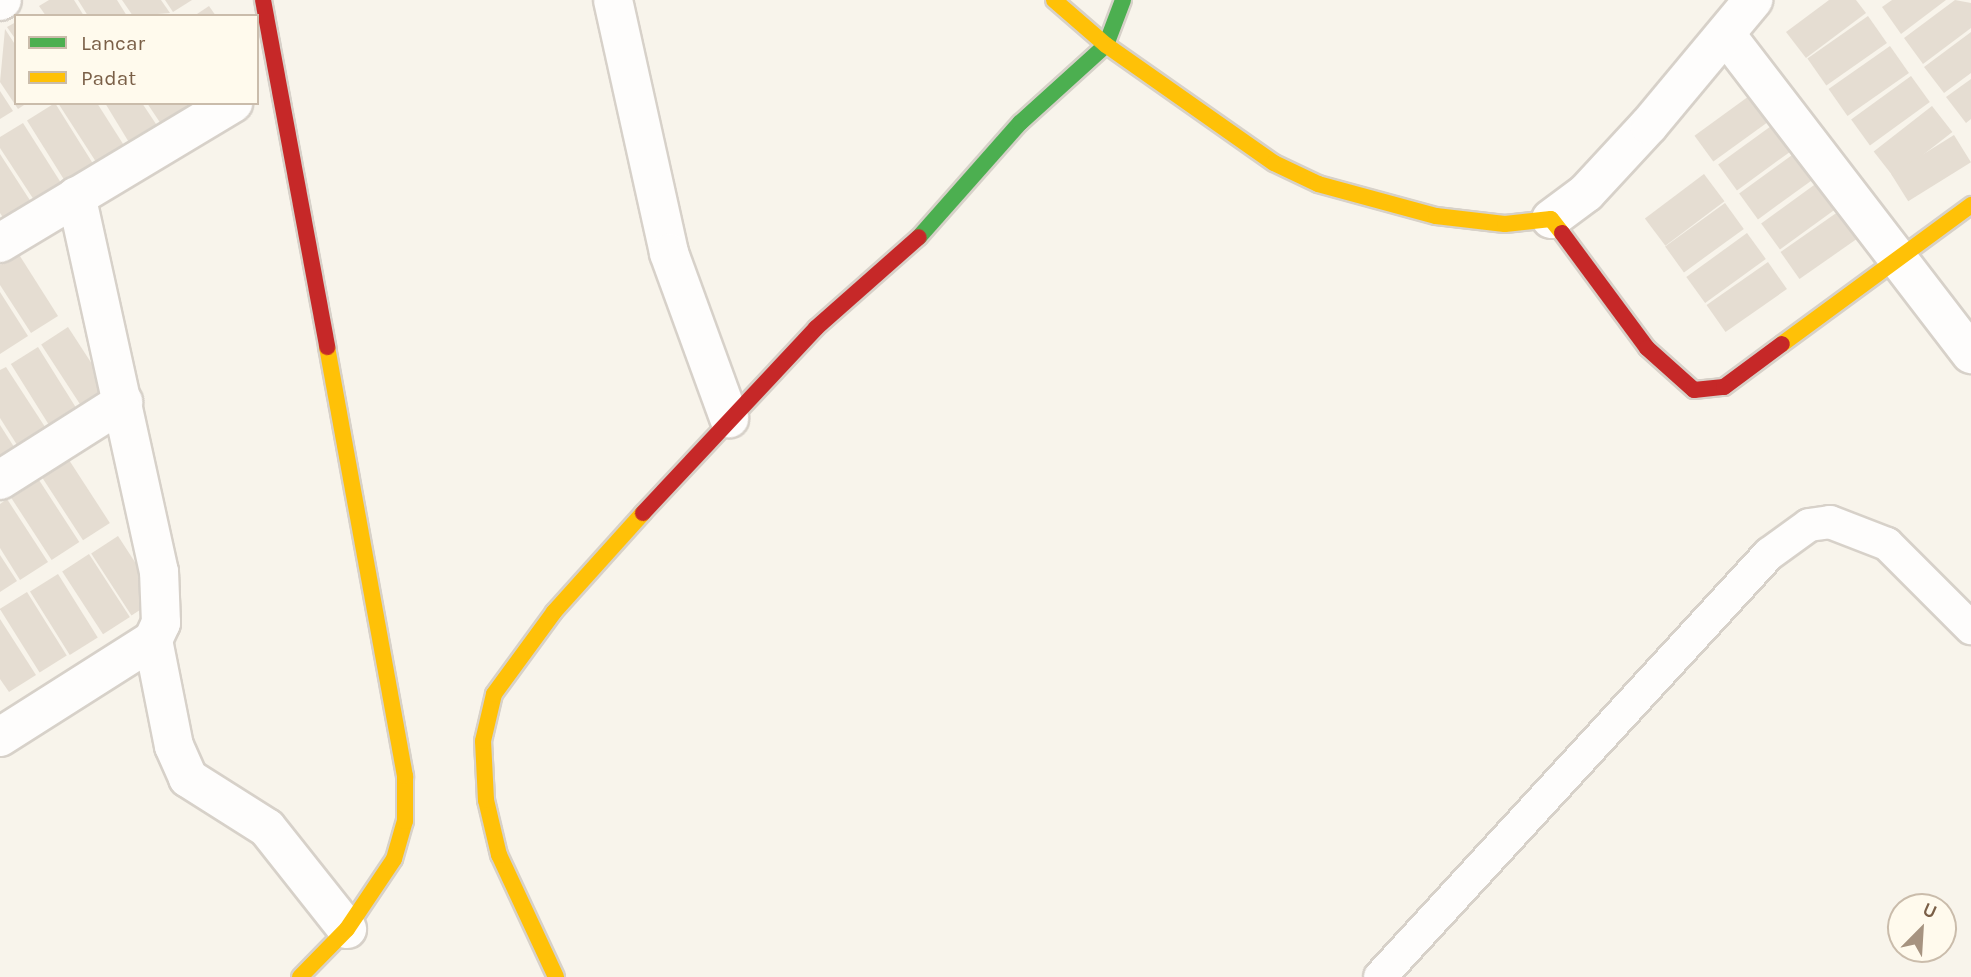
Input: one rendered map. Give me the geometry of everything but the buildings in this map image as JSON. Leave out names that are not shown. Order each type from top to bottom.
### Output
[{"type":"street","points":[[263,0],[265,84],[405,776],[405,821],[394,859],[346,929],[300,977]]},
{"type":"street","points":[[613,0],[669,253],[729,418]]},
{"type":"street","points":[[1054,0],[1106,45],[1274,163],[1318,184],[1436,216],[1505,224],[1551,219],[1586,193],[1727,36],[1753,0]]},
{"type":"street","points":[[556,977],[499,855],[486,800],[483,741],[494,694],[554,612],[729,418],[816,328],[910,247],[1020,123],[1106,45],[1123,0]]},
{"type":"street","points":[[1727,36],[1971,355]]},
{"type":"street","points":[[0,243],[230,105]]},
{"type":"street","points":[[76,196],[163,592],[153,640],[174,747],[188,778],[267,828],[346,929]]},
{"type":"street","points":[[1551,219],[1665,370],[1704,392],[1724,387],[1971,205]]},
{"type":"street","points":[[0,480],[123,402]]},
{"type":"street","points":[[0,737],[153,640]]},
{"type":"lane","points":[[1380,977],[1769,554],[1809,525],[1830,522],[1887,544],[1971,628]]},
{"type":"traffic: fast","points":[[919,237],[1020,123],[1106,45],[1123,0]]},
{"type":"traffic: slow","points":[[1054,0],[1106,45],[1274,163],[1318,184],[1436,216],[1505,224],[1551,219],[1562,233]]},
{"type":"traffic: slow","points":[[1782,344],[1971,205]]},
{"type":"traffic: slow","points":[[300,977],[347,929],[394,859],[405,821],[405,776],[327,347]]},
{"type":"traffic: slow","points":[[556,977],[499,855],[486,800],[483,741],[494,694],[554,612],[643,513]]},
{"type":"traffic: jam","points":[[263,0],[327,347]]},
{"type":"traffic: jam","points":[[1562,233],[1647,348],[1694,390],[1724,387],[1782,344]]},
{"type":"traffic: jam","points":[[643,513],[816,328],[919,237]]}]
